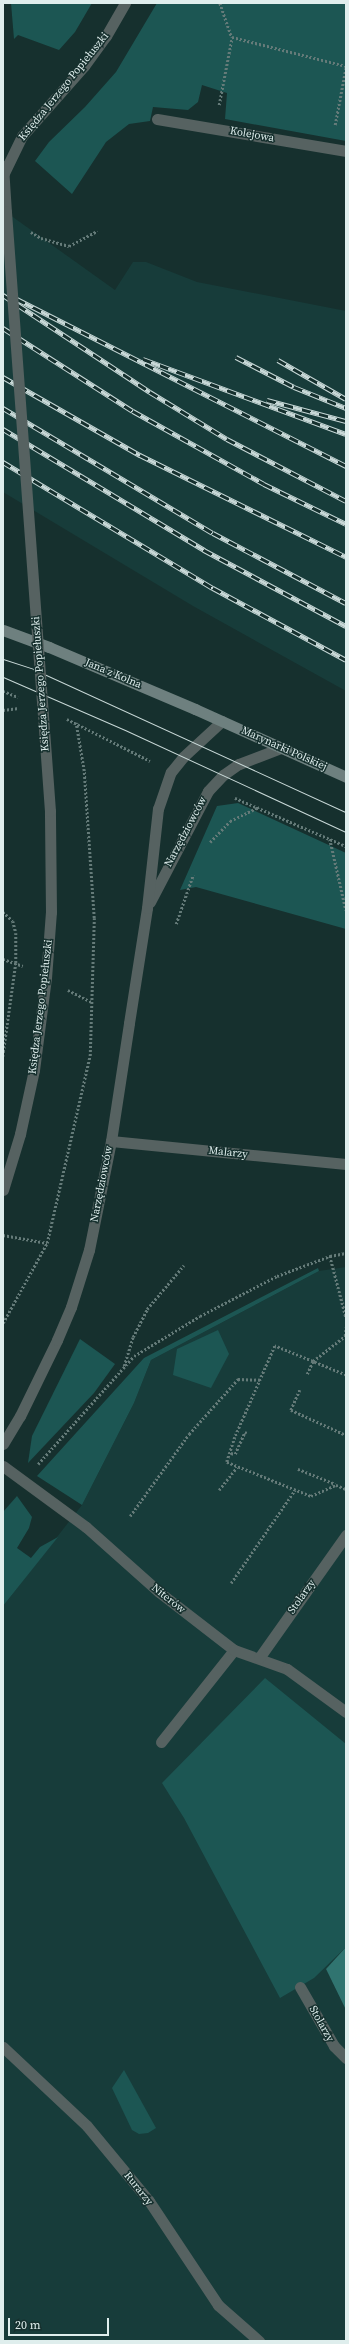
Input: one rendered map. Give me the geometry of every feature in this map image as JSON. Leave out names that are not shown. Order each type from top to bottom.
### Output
[{"type":"main road","name":"Jana z Kolna","points":[[3,630],[48,647],[222,721]]},
{"type":"main road","name":"Marynarki Polskiej","points":[[222,721],[346,777]]},
{"type":"street","name":"Księdza Jerzego Popiełuszki","points":[[4,173],[22,136],[84,66],[106,36],[125,3]]},
{"type":"street","name":"Kolejowa","points":[[158,119],[346,151]]},
{"type":"street","name":"Księdza Jerzego Popiełuszki","points":[[3,161],[50,811],[51,912],[46,978],[34,1070],[20,1134],[3,1190]]},
{"type":"street","name":"Narzędziowców","points":[[3,1444],[20,1416],[71,1307],[89,1250],[111,1141],[147,908],[158,809],[171,772],[183,757],[222,721]]},
{"type":"street","name":"Narzędziowców","points":[[147,908],[208,791],[223,775],[239,764],[281,748]]},
{"type":"street","name":"Malarzy","points":[[111,1141],[346,1164]]},
{"type":"street","name":"Niterów","points":[[3,1466],[86,1527],[159,1592],[234,1650],[287,1669],[346,1712]]},
{"type":"street","name":"Stolarzy","points":[[259,1658],[346,1535]]},
{"type":"street","points":[[161,1742],[234,1650]]},
{"type":"street","name":"Stolarzy","points":[[300,1987],[334,2046],[346,2058]]},
{"type":"street","name":"Rurarzy","points":[[3,2047],[87,2126],[149,2201],[218,2305],[259,2341]]},
{"type":"path","points":[[218,112],[232,37],[220,3]]},
{"type":"path","points":[[232,37],[346,66],[334,130]]},
{"type":"path","points":[[28,231],[41,238],[69,246],[96,231]]},
{"type":"path","points":[[3,1323],[47,1243],[90,1056],[94,918],[84,771],[76,723]]},
{"type":"path","points":[[206,848],[230,821],[259,807]]},
{"type":"path","points":[[330,838],[346,910]]},
{"type":"path","points":[[176,924],[193,873]]},
{"type":"path","points":[[3,912],[13,921],[16,934],[16,963],[3,1057]]},
{"type":"path","points":[[3,1235],[47,1243]]},
{"type":"path","points":[[22,1480],[98,1399],[124,1366],[134,1356],[200,1316],[277,1276],[330,1256],[346,1253]]},
{"type":"path","points":[[330,1256],[346,1317]]},
{"type":"path","points":[[124,1366],[133,1337],[147,1309],[184,1265]]},
{"type":"path","points":[[307,1374],[312,1361],[345,1336],[346,1327]]},
{"type":"path","points":[[336,1485],[311,1496],[227,1462],[235,1437],[275,1346],[346,1375]]},
{"type":"path","points":[[130,1516],[189,1434],[238,1379],[261,1380]]},
{"type":"path","points":[[300,1390],[291,1410],[346,1435]]},
{"type":"path","points":[[231,1453],[235,1454],[244,1432],[247,1433]]},
{"type":"path","points":[[219,1490],[237,1467]]},
{"type":"path","points":[[298,1469],[346,1489]]},
{"type":"path","points":[[231,1582],[295,1490]]},
{"type":"shaded area","points":[[11,3],[92,3],[75,32],[59,50],[18,35],[14,39]]},
{"type":"shaded area","points":[[157,3],[346,3],[346,141],[225,119],[227,93],[202,85],[198,102],[188,110],[153,107],[150,121],[129,124],[106,142],[72,194],[35,161],[49,142],[85,107],[116,72]]},
{"type":"shaded area","points":[[3,210],[115,290],[133,262],[146,262],[197,282],[346,311],[346,691],[193,606],[3,492]]},
{"type":"shaded area","points":[[238,803],[346,853],[346,929],[196,887],[180,890],[217,806]]},
{"type":"shaded area","points":[[346,1267],[346,1947],[326,1969],[346,2010],[346,2341],[3,2341],[3,1606],[82,1505],[134,1403],[151,1360],[319,1271]]},
{"type":"shaded area","points":[[318,1268],[319,1271],[151,1360],[134,1403],[82,1505],[37,1476],[144,1358]]},
{"type":"shaded area","points":[[218,1330],[229,1354],[211,1388],[173,1375],[177,1349]]},
{"type":"shaded area","points":[[80,1339],[115,1364],[94,1393],[28,1463],[32,1436]]},
{"type":"shaded area","points":[[17,1496],[32,1517],[29,1528],[17,1548],[31,1558],[40,1547],[58,1537],[3,1606],[3,1512]]},
{"type":"shaded area","points":[[265,1678],[346,1744],[346,1947],[314,1978],[280,1998],[184,1818],[162,1783]]},
{"type":"shaded area","points":[[346,1947],[346,2010],[326,1969]]},
{"type":"shaded area","points":[[124,2070],[156,2128],[148,2133],[139,2134],[132,2130],[112,2088]]},
{"type":"tram line","points":[[3,659],[33,669],[346,812]]},
{"type":"tram line","points":[[3,677],[125,730],[346,832]]},
{"type":"railway","points":[[3,295],[150,392],[227,439],[346,501]]},
{"type":"railway","points":[[17,299],[346,466]]},
{"type":"railway","points":[[3,328],[133,411],[264,484],[346,524]]},
{"type":"railway","points":[[236,357],[294,387],[346,408]]},
{"type":"railway","points":[[143,359],[346,434]]},
{"type":"railway","points":[[278,360],[346,399]]},
{"type":"railway","points":[[3,377],[140,455],[346,557]]},
{"type":"railway","points":[[267,400],[346,421]]},
{"type":"railway","points":[[3,408],[213,533],[346,603]]},
{"type":"railway","points":[[3,429],[204,550],[346,626]]},
{"type":"railway","points":[[3,462],[213,588],[346,660]]}]
